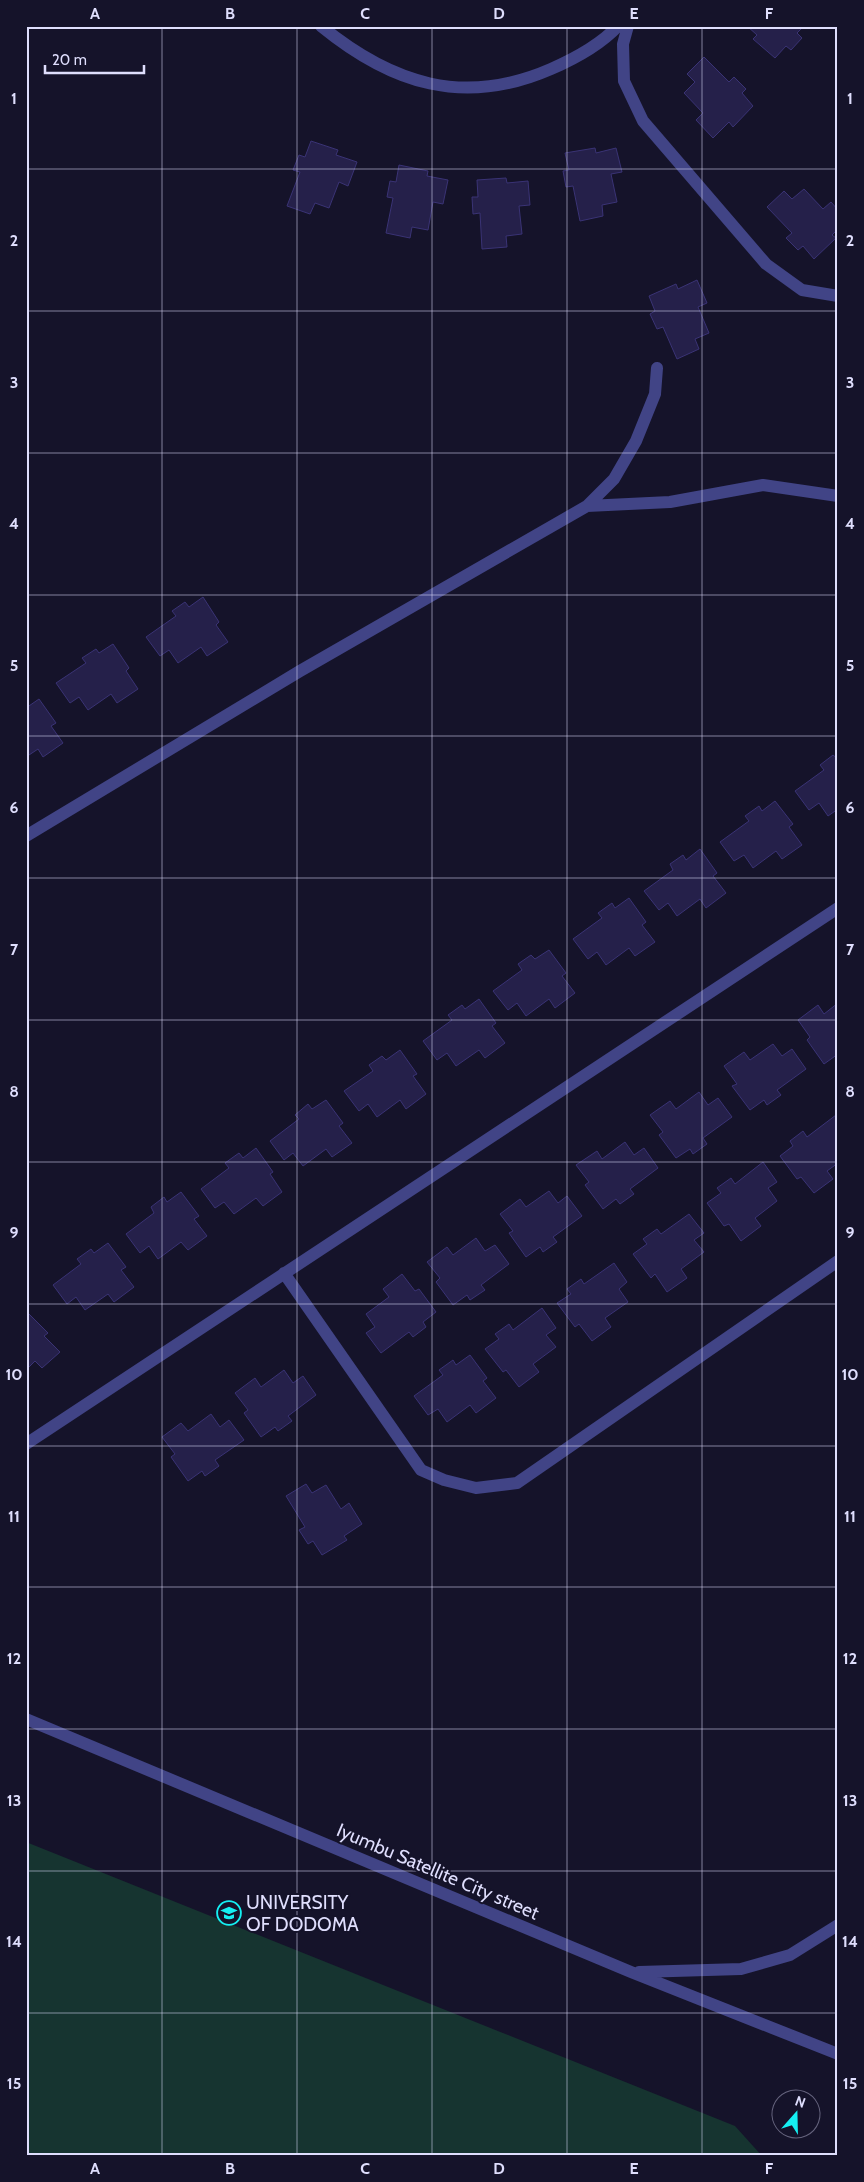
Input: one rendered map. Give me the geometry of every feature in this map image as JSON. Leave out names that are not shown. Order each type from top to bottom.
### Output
[{"type":"street","points":[[321,26],[364,58],[395,73],[451,87],[481,89],[534,77],[560,66],[584,52],[618,26]]},
{"type":"street","points":[[628,26],[623,44],[624,81],[643,121],[766,264],[802,290],[838,296]]},
{"type":"street","points":[[26,836],[300,671],[587,506],[614,478],[636,441],[655,394],[657,368]]},
{"type":"street","points":[[587,506],[670,502],[763,485],[838,496]]},
{"type":"street","points":[[26,1444],[838,908]]},
{"type":"street","points":[[284,1273],[421,1470],[444,1480],[476,1488],[517,1483],[838,1261]]},
{"type":"street","name":"Iyumbu Satellite City street","points":[[26,1719],[631,1972],[838,2054]]},
{"type":"street","points":[[631,1972],[741,1969],[790,1955],[838,1925]]},
{"type":"green space","name":"UNIVERSITY OF DODOMA","points":[[26,1842],[735,2126],[762,2156],[26,2156]]},
{"type":"building","points":[[747,26],[804,26],[797,33],[802,38],[791,50],[786,46],[775,58],[753,39],[757,35]]},
{"type":"building","points":[[704,57],[729,82],[734,77],[746,89],[742,93],[753,106],[733,127],[729,122],[713,138],[696,120],[703,113],[684,93],[695,82],[687,74]]},
{"type":"building","points":[[311,141],[338,150],[336,155],[357,162],[348,186],[339,182],[329,208],[315,203],[310,214],[287,206],[300,172],[293,170],[299,155],[305,157]]},
{"type":"building","points":[[595,148],[596,153],[616,148],[622,172],[611,174],[617,202],[602,205],[603,216],[580,221],[573,186],[566,187],[563,171],[569,170],[565,153]]},
{"type":"building","points":[[399,165],[428,171],[427,176],[448,180],[443,204],[433,202],[428,230],[412,227],[410,238],[386,233],[393,198],[387,197],[390,181],[396,182]]},
{"type":"building","points":[[506,178],[507,183],[528,181],[530,205],[519,206],[522,234],[506,236],[507,247],[482,249],[480,213],[473,214],[472,197],[478,197],[477,180]]},
{"type":"building","points":[[804,189],[823,209],[831,202],[838,210],[838,229],[832,235],[836,238],[814,259],[803,246],[798,250],[786,238],[792,233],[767,207],[784,191],[792,199]]},
{"type":"building","points":[[697,280],[707,303],[698,307],[709,333],[695,339],[699,349],[677,359],[663,327],[657,329],[650,314],[655,311],[649,296],[676,284],[678,289]]},
{"type":"building","points":[[203,597],[219,622],[216,625],[228,642],[207,656],[201,647],[178,663],[169,650],[160,656],[146,637],[176,616],[172,611],[185,602],[189,607]]},
{"type":"building","points":[[113,644],[129,668],[126,671],[138,689],[117,703],[111,694],[88,710],[79,697],[70,703],[56,683],[86,663],[82,658],[96,649],[99,653]]},
{"type":"building","points":[[39,699],[56,723],[51,726],[63,743],[43,757],[38,749],[26,757],[26,708]]},
{"type":"building","points":[[833,755],[838,759],[838,809],[828,816],[819,803],[809,810],[795,791],[824,770],[820,765]]},
{"type":"building","points":[[775,801],[793,824],[789,827],[802,845],[782,859],[776,851],[753,868],[744,855],[734,861],[720,842],[749,821],[745,816],[759,806],[762,811]]},
{"type":"building","points":[[700,849],[717,873],[713,876],[726,893],[706,908],[700,899],[677,916],[668,903],[659,910],[644,891],[673,870],[670,864],[683,855],[686,860]]},
{"type":"building","points":[[629,898],[646,922],[642,925],[655,942],[635,956],[629,948],[606,965],[597,952],[588,959],[573,939],[602,918],[598,913],[612,903],[615,908]]},
{"type":"building","points":[[549,950],[566,973],[562,976],[575,993],[555,1008],[549,999],[526,1016],[517,1003],[508,1010],[493,991],[522,970],[518,964],[531,955],[535,959]]},
{"type":"building","points":[[479,999],[496,1023],[492,1026],[505,1043],[485,1058],[479,1050],[456,1066],[447,1053],[437,1060],[423,1041],[452,1020],[448,1015],[462,1005],[465,1009]]},
{"type":"building","points":[[838,1003],[838,1054],[824,1064],[807,1040],[810,1037],[798,1020],[818,1005],[824,1014]]},
{"type":"building","points":[[773,1044],[782,1056],[792,1049],[806,1069],[777,1090],[781,1095],[767,1105],[764,1100],[750,1110],[732,1086],[737,1084],[724,1066],[744,1052],[750,1060]]},
{"type":"building","points":[[400,1050],[417,1074],[413,1076],[426,1094],[406,1109],[400,1100],[377,1117],[368,1104],[359,1111],[344,1091],[373,1071],[369,1065],[382,1056],[386,1060]]},
{"type":"building","points":[[699,1092],[708,1105],[718,1098],[732,1117],[703,1138],[707,1144],[693,1154],[690,1149],[676,1158],[659,1135],[663,1132],[650,1115],[670,1101],[676,1109]]},
{"type":"building","points":[[326,1100],[343,1123],[339,1126],[352,1143],[332,1157],[326,1149],[303,1166],[293,1153],[284,1160],[270,1141],[299,1119],[295,1115],[308,1104],[312,1109]]},
{"type":"building","points":[[836,1115],[838,1118],[838,1163],[827,1171],[833,1179],[814,1193],[801,1177],[797,1179],[780,1156],[793,1146],[790,1141],[803,1131],[807,1137]]},
{"type":"building","points":[[625,1142],[634,1155],[644,1148],[658,1168],[630,1189],[634,1194],[620,1204],[616,1199],[603,1209],[585,1185],[589,1182],[576,1165],[597,1151],[602,1159]]},
{"type":"building","points":[[256,1148],[273,1172],[270,1174],[282,1192],[263,1206],[256,1198],[234,1214],[224,1202],[215,1208],[201,1189],[229,1168],[225,1163],[239,1153],[243,1158]]},
{"type":"building","points":[[763,1162],[777,1182],[768,1188],[777,1201],[755,1218],[761,1226],[741,1241],[729,1224],[724,1226],[707,1203],[721,1193],[717,1188],[731,1178],[735,1184]]},
{"type":"building","points":[[549,1191],[558,1203],[567,1196],[582,1216],[553,1237],[557,1242],[543,1252],[540,1247],[526,1257],[509,1233],[513,1231],[500,1214],[520,1199],[526,1207]]},
{"type":"building","points":[[181,1192],[199,1216],[194,1219],[207,1236],[188,1250],[181,1242],[158,1259],[149,1246],[140,1253],[126,1234],[154,1213],[151,1207],[164,1197],[167,1202]]},
{"type":"building","points":[[689,1214],[704,1233],[694,1240],[704,1252],[681,1269],[687,1278],[667,1292],[655,1274],[651,1278],[633,1254],[647,1244],[643,1239],[657,1229],[661,1234]]},
{"type":"building","points":[[476,1238],[485,1251],[495,1245],[509,1264],[481,1285],[485,1290],[470,1300],[467,1295],[453,1305],[436,1282],[440,1278],[427,1262],[447,1247],[453,1255]]},
{"type":"building","points":[[108,1243],[126,1267],[121,1270],[134,1287],[114,1302],[108,1294],[85,1310],[76,1297],[67,1304],[53,1285],[81,1264],[77,1259],[91,1249],[94,1253]]},
{"type":"building","points":[[614,1263],[627,1282],[619,1289],[628,1302],[605,1318],[611,1327],[592,1341],[579,1324],[575,1327],[557,1303],[571,1294],[567,1289],[581,1279],[584,1284]]},
{"type":"building","points":[[402,1274],[415,1291],[419,1289],[436,1312],[423,1322],[426,1327],[413,1337],[409,1332],[381,1353],[366,1333],[375,1327],[366,1314],[389,1297],[383,1289]]},
{"type":"building","points":[[542,1308],[556,1328],[546,1335],[556,1347],[533,1364],[539,1372],[519,1387],[506,1370],[503,1372],[485,1349],[499,1339],[495,1334],[509,1324],[513,1330]]},
{"type":"building","points":[[27,1312],[48,1333],[44,1336],[60,1352],[42,1368],[35,1361],[26,1370]]},
{"type":"building","points":[[470,1355],[487,1378],[483,1381],[496,1398],[476,1413],[470,1405],[447,1422],[438,1409],[428,1415],[414,1396],[443,1375],[439,1370],[453,1360],[456,1365]]},
{"type":"building","points":[[284,1370],[293,1383],[303,1376],[316,1395],[288,1416],[292,1421],[278,1431],[275,1427],[261,1437],[244,1413],[248,1410],[235,1393],[255,1378],[261,1387]]},
{"type":"building","points":[[211,1414],[220,1427],[229,1420],[244,1440],[215,1460],[219,1466],[205,1476],[202,1471],[188,1481],[171,1457],[175,1454],[162,1437],[181,1423],[188,1431]]},
{"type":"building","points":[[306,1484],[312,1493],[326,1485],[341,1509],[349,1503],[362,1524],[344,1536],[347,1540],[322,1555],[313,1541],[308,1544],[299,1530],[305,1527],[286,1496]]},
{"type":"place","name":"UNIVERSITY OF DODOMA","points":[[229,1913]]}]
